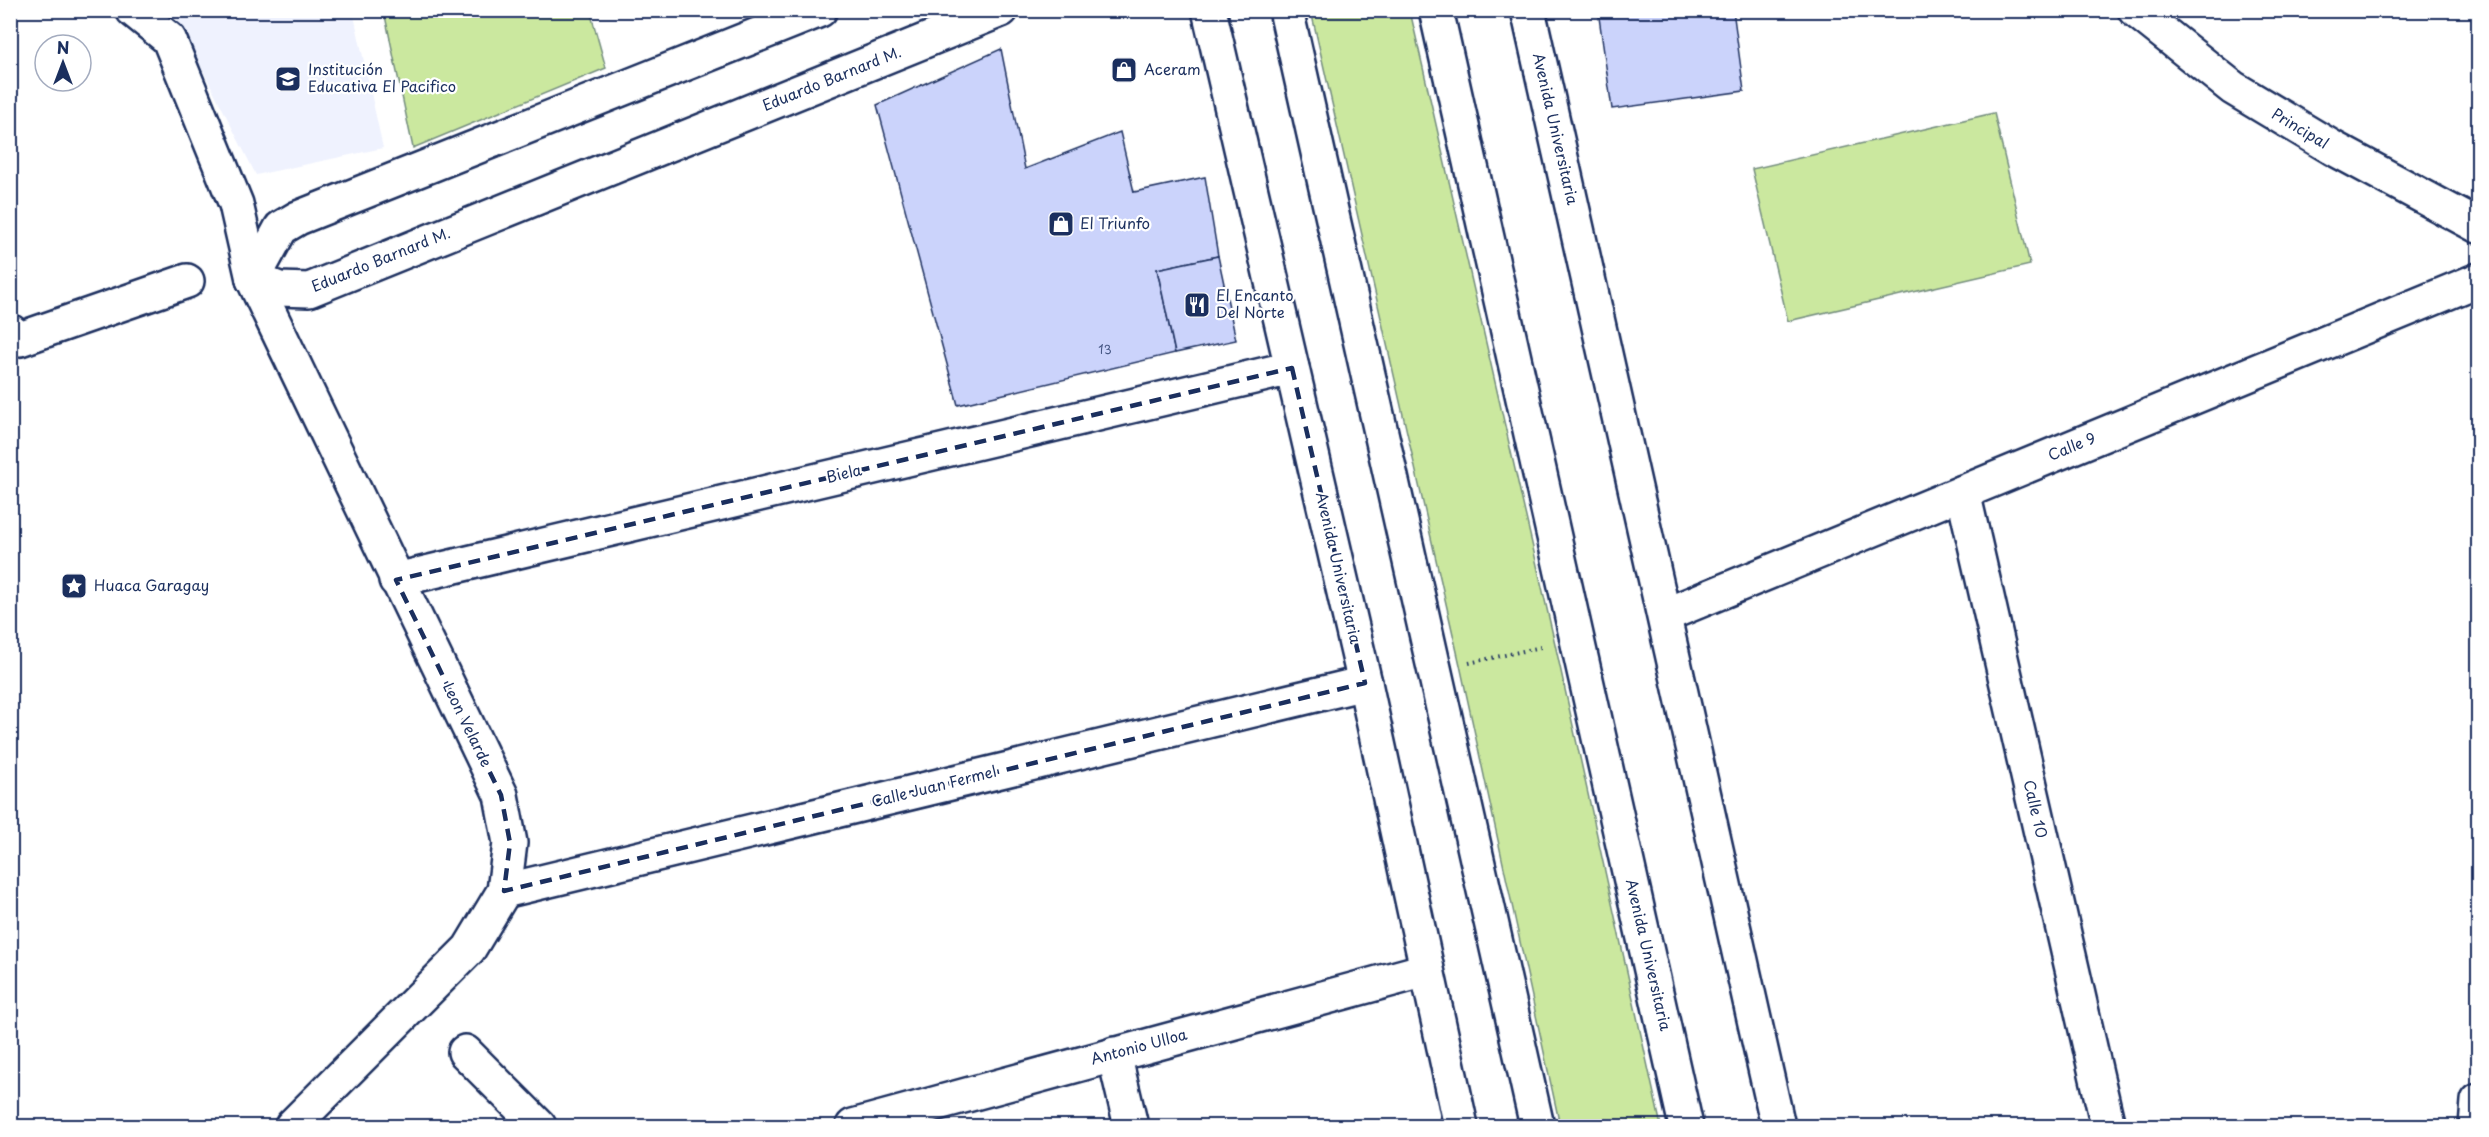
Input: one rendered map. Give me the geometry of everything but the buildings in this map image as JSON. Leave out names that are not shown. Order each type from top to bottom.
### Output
[{"type":"street","name":"Leon Velarde","points":[[133,10],[169,39],[236,204],[253,279],[501,795],[510,843],[504,891],[469,949],[292,1126]]},
{"type":"street","points":[[253,279],[281,228],[298,218],[820,10]]},
{"type":"street","name":"Eduardo Barnard M.","points":[[253,279],[279,289],[309,290],[1001,10]]},
{"type":"street","name":"Avenida Universitaria","points":[[1209,10],[1365,683],[1461,1126]]},
{"type":"street","points":[[1286,10],[1537,1126]]},
{"type":"street","name":"Avenida Universitaria","points":[[1436,10],[1686,1126]]},
{"type":"street","name":"Avenida Universitaria","points":[[1528,10],[1778,1126]]},
{"type":"street","name":"Principal","points":[[2136,10],[2233,88],[2332,148],[2478,226]]},
{"type":"street","name":"Calle 9","points":[[1665,615],[2478,280]]},
{"type":"street","points":[[10,331],[20,339],[188,281]]},
{"type":"street","name":"Biela","points":[[396,580],[1292,368]]},
{"type":"street","name":"Calle 10","points":[[1963,492],[2108,1126]]},
{"type":"street","name":"Calle Juan Fermel","points":[[504,891],[1365,683]]},
{"type":"street","name":"Antonio Ulloa","points":[[853,1126],[1426,970]]},
{"type":"street","points":[[465,1052],[539,1126]]},
{"type":"street","points":[[1114,1054],[1131,1126]]},
{"type":"street","points":[[2476,1126],[2478,1101]]},
{"type":"path","points":[[1433,670],[1577,640]]},
{"type":"highlighted area","points":[[1292,368],[1365,683],[504,891],[510,843],[501,795],[396,580]]},
{"type":"shaded area","name":"Institución Educativa El Pacifico","points":[[173,11],[353,11],[383,148],[256,175]]},
{"type":"green space","points":[[384,11],[590,11],[606,68],[413,148]]},
{"type":"green space","points":[[1311,11],[1410,11],[1555,644],[1661,1126],[1560,1126],[1460,665]]},
{"type":"green space","points":[[1994,113],[2030,265],[1788,321],[1752,169]]},
{"type":"place","name":"Aceram","points":[[1124,70]]},
{"type":"place","name":"Institución Educativa El Pacifico","points":[[288,79]]},
{"type":"place","name":"El Triunfo","points":[[1061,224]]},
{"type":"place","name":"El Encanto Del Norte","points":[[1197,305]]},
{"type":"place","name":"Huaca Garagay","points":[[74,586]]}]
